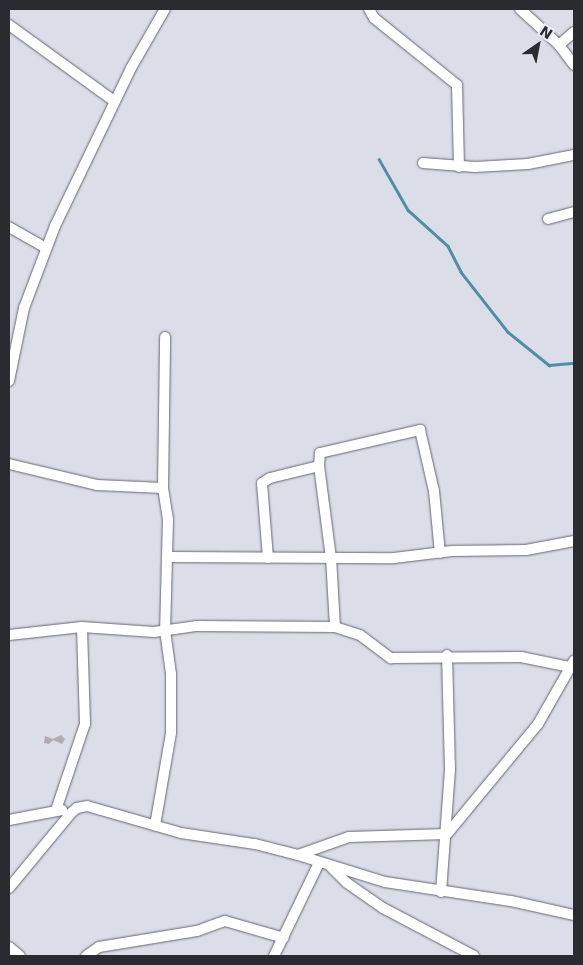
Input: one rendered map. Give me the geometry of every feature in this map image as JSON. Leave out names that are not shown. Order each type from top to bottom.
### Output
[{"type":"street","points":[[9,381],[24,308],[46,248],[114,101],[165,9]]},
{"type":"street","points":[[368,9],[370,14],[457,85],[459,167]]},
{"type":"street","points":[[520,9],[559,45],[574,65]]},
{"type":"street","points":[[9,25],[114,101]]},
{"type":"street","points":[[559,45],[574,32]]},
{"type":"street","points":[[423,163],[459,167],[528,164],[574,155]]},
{"type":"street","points":[[548,219],[574,212]]},
{"type":"street","points":[[9,227],[46,248]]},
{"type":"street","points":[[154,826],[171,740],[171,674],[165,630],[169,557],[164,488],[165,337]]},
{"type":"street","points":[[335,627],[331,558],[319,466],[319,456],[323,450],[420,430],[434,491],[440,553]]},
{"type":"street","points":[[9,464],[96,485],[164,488]]},
{"type":"street","points":[[268,558],[262,483],[270,478],[319,466]]},
{"type":"street","points":[[169,557],[394,558],[440,553],[526,550],[574,541]]},
{"type":"street","points":[[9,635],[82,627],[165,630],[196,626],[335,627],[360,635],[391,658],[447,655],[521,657],[573,665],[538,724],[447,834],[349,837],[298,854]]},
{"type":"street","points":[[56,810],[85,724],[82,627]]},
{"type":"street","points":[[441,892],[447,834],[447,655]]},
{"type":"street","points":[[9,888],[71,813],[82,806],[93,807],[154,826],[298,854],[319,863],[384,882],[511,901],[574,915]]},
{"type":"street","points":[[9,820],[56,810],[71,813]]},
{"type":"street","points":[[274,956],[319,863]]},
{"type":"street","points":[[331,866],[347,883],[383,908],[474,956]]},
{"type":"street","points":[[86,956],[99,947],[197,930],[225,921],[284,938]]},
{"type":"street","points":[[9,947],[20,956]]},
{"type":"building","points":[[61,735],[65,739],[62,744],[53,740],[49,744],[44,743],[45,736],[53,739]]},
{"type":"waterway","points":[[379,159],[408,210],[448,246],[461,272],[508,332],[549,365],[574,363]]}]
